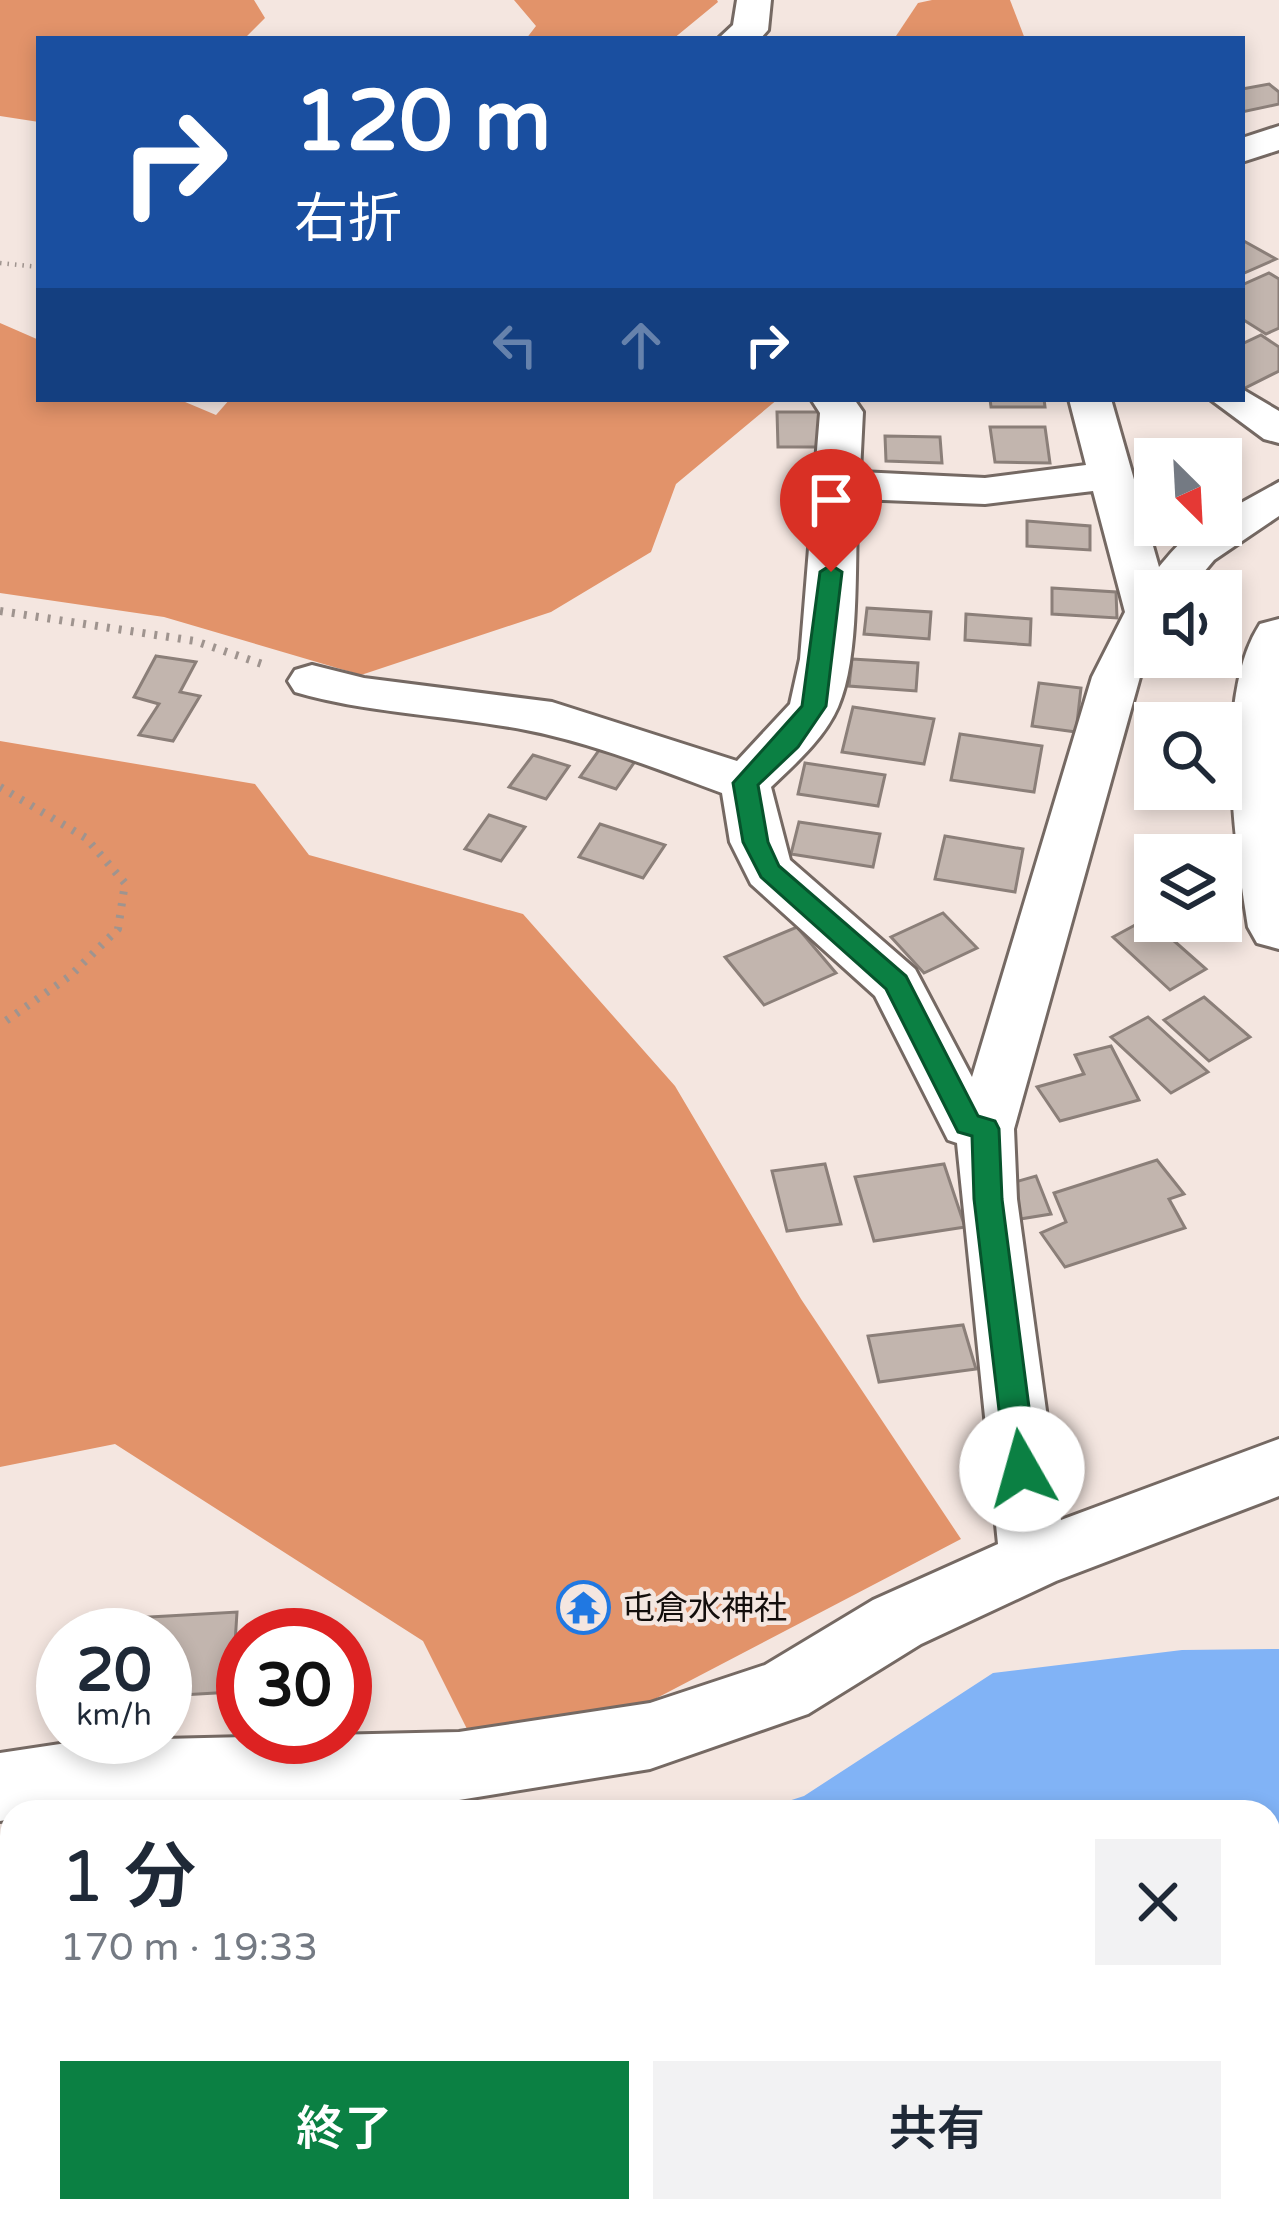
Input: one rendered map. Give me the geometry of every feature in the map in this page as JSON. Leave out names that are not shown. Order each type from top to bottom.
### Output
[{"type":"main road","points":[[1279,637],[1264,739],[1267,867],[1279,927]]},
{"type":"street","points":[[741,36],[750,30],[754,0]]},
{"type":"street","points":[[1245,150],[1279,136]]},
{"type":"street","points":[[746,783],[789,741],[814,706],[824,659],[838,485],[842,412],[834,402]]},
{"type":"street","points":[[1091,402],[1109,475],[1144,570]]},
{"type":"street","points":[[1236,402],[1279,430]]},
{"type":"street","points":[[838,485],[985,490],[1109,475]]},
{"type":"street","points":[[1181,570],[1198,550],[1279,496]]},
{"type":"street","points":[[1033,1560],[988,1199],[986,1129],[1115,677],[1134,640]]},
{"type":"street","points":[[312,681],[358,696],[521,712],[604,732],[746,783]]},
{"type":"street","points":[[746,783],[756,842],[770,871],[896,983],[968,1124],[986,1129]]},
{"type":"street","points":[[0,1787],[80,1774],[459,1766],[650,1736],[784,1691],[898,1622],[1033,1560],[1279,1467]]},
{"type":"path","points":[[0,263],[36,267]]},
{"type":"path","points":[[0,611],[195,641],[312,681]]},
{"type":"path","points":[[0,787],[86,838],[125,883],[118,929],[70,976],[0,1025]]},
{"type":"shaded area","points":[[0,0],[254,0],[265,18],[247,36],[36,36],[36,122],[0,116]]},
{"type":"shaded area","points":[[514,0],[718,2],[677,36],[528,36],[536,26]]},
{"type":"shaded area","points":[[1010,0],[1024,36],[896,36],[918,3]]},
{"type":"shaded area","points":[[0,323],[36,339],[36,402],[185,402],[216,415],[227,402],[774,402],[676,484],[651,552],[551,612],[361,675],[164,617],[0,593]]},
{"type":"shaded area","points":[[0,741],[255,784],[309,855],[523,914],[675,1086],[801,1299],[961,1539],[494,1783],[423,1641],[372,1608],[115,1444],[0,1467]]},
{"type":"water","points":[[1279,1649],[1279,1800],[792,1800],[993,1673],[1182,1650]]},
{"type":"building","points":[[1269,84],[1279,92],[1279,104],[1245,111],[1245,88]]},
{"type":"building","points":[[1245,242],[1276,259],[1245,273]]},
{"type":"building","points":[[1269,273],[1279,279],[1279,328],[1266,334],[1245,321],[1245,284]]},
{"type":"building","points":[[1261,335],[1279,347],[1279,371],[1245,388],[1245,343]]},
{"type":"building","points":[[990,402],[1044,402],[1045,407],[991,407]]},
{"type":"building","points":[[777,412],[832,412],[833,447],[778,447]]},
{"type":"building","points":[[990,427],[1045,427],[1050,463],[995,462]]},
{"type":"building","points":[[885,436],[940,437],[942,463],[886,461]]},
{"type":"building","points":[[1027,521],[1090,526],[1090,550],[1027,546]]},
{"type":"building","points":[[1052,588],[1116,592],[1117,618],[1052,614]]},
{"type":"building","points":[[867,608],[931,612],[929,639],[864,634]]},
{"type":"building","points":[[966,614],[1031,619],[1030,645],[965,640]]},
{"type":"building","points":[[156,656],[196,662],[180,692],[200,696],[173,741],[139,735],[159,704],[134,697]]},
{"type":"building","points":[[852,659],[918,663],[916,691],[849,686]]},
{"type":"building","points":[[1039,683],[1081,688],[1076,732],[1032,726]]},
{"type":"building","points":[[853,707],[934,719],[924,764],[842,752]]},
{"type":"building","points":[[960,734],[1042,746],[1034,792],[951,780]]},
{"type":"building","points":[[602,746],[638,757],[616,789],[580,777]]},
{"type":"building","points":[[533,755],[569,766],[546,799],[509,787]]},
{"type":"building","points":[[805,763],[885,775],[878,806],[798,794]]},
{"type":"building","points":[[489,815],[525,827],[501,861],[465,849]]},
{"type":"building","points":[[799,822],[880,834],[873,867],[791,854]]},
{"type":"building","points":[[600,824],[665,845],[643,878],[579,857]]},
{"type":"building","points":[[945,836],[1023,849],[1015,892],[935,879]]},
{"type":"building","points":[[943,913],[977,948],[924,973],[891,937]]},
{"type":"building","points":[[1134,926],[1134,942],[1175,942],[1206,969],[1170,990],[1113,937]]},
{"type":"building","points":[[797,927],[836,973],[764,1005],[725,957]]},
{"type":"building","points":[[1204,997],[1250,1037],[1209,1061],[1164,1020]]},
{"type":"building","points":[[1148,1017],[1208,1072],[1171,1093],[1111,1037]]},
{"type":"building","points":[[1111,1046],[1139,1100],[1060,1121],[1037,1087],[1084,1074],[1075,1055]]},
{"type":"building","points":[[1157,1160],[1184,1194],[1169,1199],[1185,1228],[1065,1267],[1041,1233],[1066,1222],[1054,1193]]},
{"type":"building","points":[[825,1164],[841,1224],[787,1231],[772,1171]]},
{"type":"building","points":[[944,1164],[965,1227],[874,1241],[855,1177]]},
{"type":"building","points":[[1036,1176],[1051,1214],[1020,1219],[1005,1185]]},
{"type":"building","points":[[963,1325],[976,1369],[879,1382],[868,1336]]},
{"type":"building","points":[[216,1613],[216,1693],[192,1694],[192,1615]]},
{"type":"place","name":"屯倉水神社","points":[[583,1608]]},
{"type":"route","points":[[831,572],[824,659],[814,706],[789,741],[746,783],[756,842],[770,871],[896,983],[968,1124],[986,1129],[988,1199],[1022,1469]]}]
